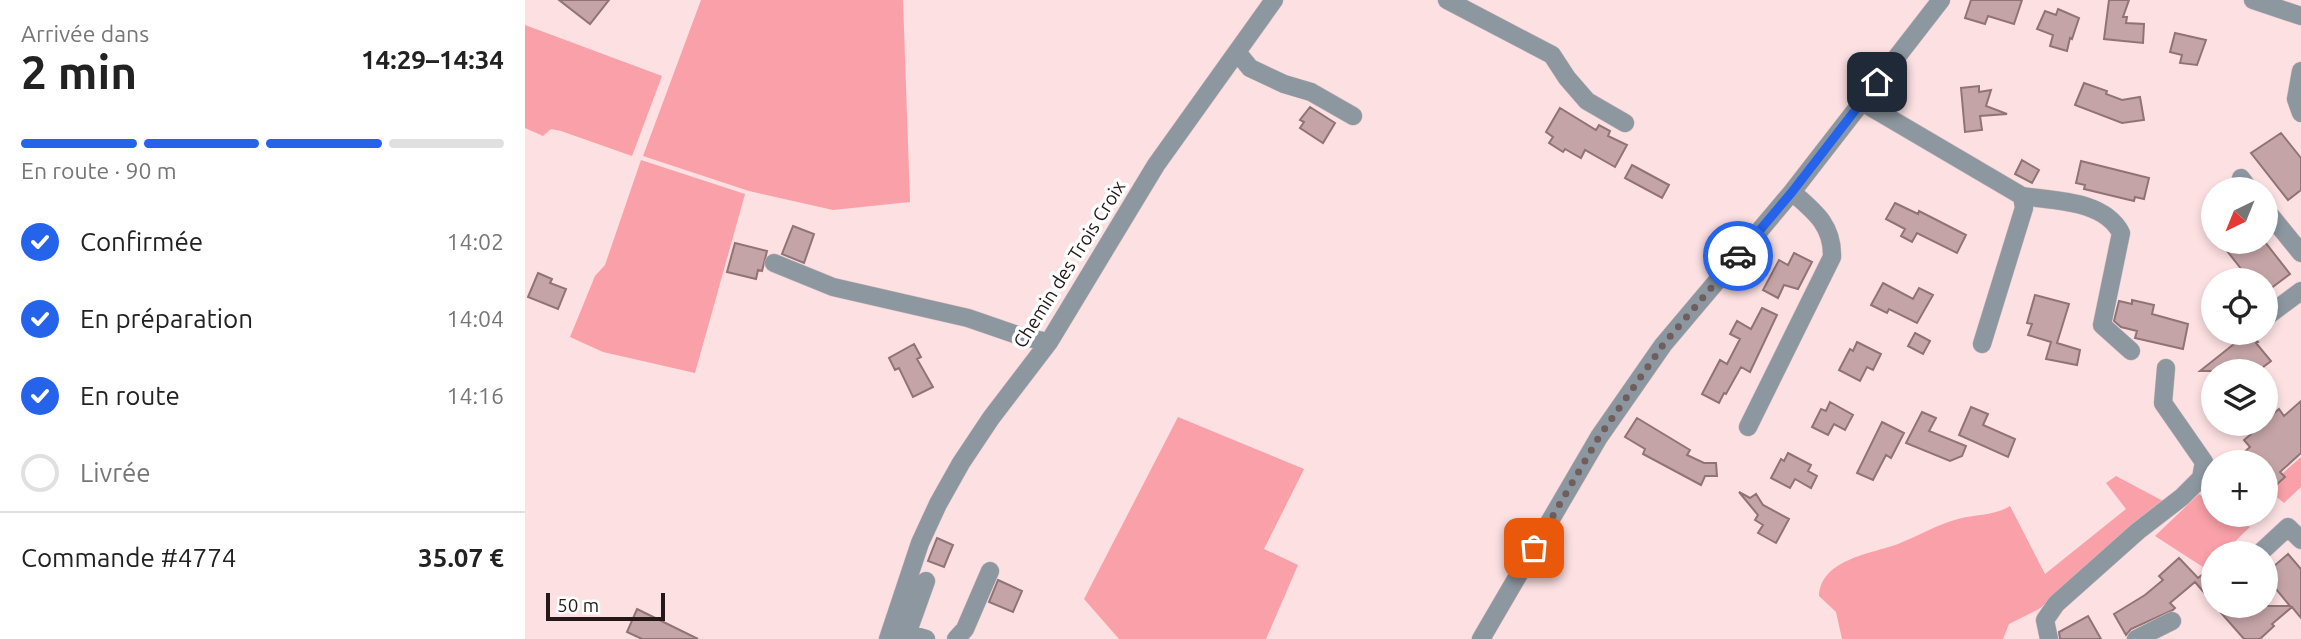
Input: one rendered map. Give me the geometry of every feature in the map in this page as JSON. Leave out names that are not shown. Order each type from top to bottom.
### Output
[{"type":"street","name":"Chemin des Trois Croix","points":[[896,634],[920,543],[961,463],[991,418],[1049,342],[1156,164],[1274,0]]},
{"type":"street","points":[[1447,0],[1552,55],[1587,101],[1625,123]]},
{"type":"street","points":[[1482,639],[1599,437],[1663,345],[1792,192],[1941,0]]},
{"type":"street","points":[[2253,0],[2301,16]]},
{"type":"street","points":[[1237,52],[1250,68],[1284,84],[1311,92],[1353,116]]},
{"type":"street","points":[[2301,71],[2296,99],[2301,113]]},
{"type":"street","points":[[1861,102],[2022,196],[2071,203],[2103,212],[2117,225],[2120,233],[2102,326],[2131,351]]},
{"type":"street","points":[[1748,427],[1832,257],[1832,243],[1826,225],[1792,192]]},
{"type":"street","points":[[1982,344],[2024,208],[2022,196]]},
{"type":"street","points":[[2279,226],[2301,253]]},
{"type":"street","points":[[774,263],[833,287],[968,318],[1023,337],[1049,342]]},
{"type":"street","points":[[2278,308],[2301,291]]},
{"type":"street","points":[[2049,639],[2045,620],[2056,604],[2201,478],[2204,462],[2163,403],[2166,368]]},
{"type":"street","points":[[2273,541],[2295,521],[2301,540]]},
{"type":"street","points":[[956,639],[965,629],[990,571]]},
{"type":"street","points":[[926,581],[896,634],[926,639]]},
{"type":"street","points":[[2136,639],[2172,621]]},
{"type":"shaded area","points":[[701,0],[903,0],[910,202],[833,210],[749,191],[643,156]]},
{"type":"shaded area","points":[[525,25],[662,76],[632,156],[561,131],[551,129],[543,136],[525,128]]},
{"type":"shaded area","points":[[641,160],[745,194],[695,373],[603,352],[570,337],[595,276],[605,265]]},
{"type":"shaded area","points":[[1178,417],[1304,469],[1264,549],[1298,565],[1266,639],[1119,639],[1084,599]]},
{"type":"shaded area","points":[[2301,457],[2301,487],[2284,503],[2278,498],[2278,477]]},
{"type":"shaded area","points":[[2116,476],[2163,501],[2039,609],[2009,624],[2003,639],[1842,639],[1836,612],[1819,596],[1828,574],[1849,560],[1898,544],[1951,521],[1991,513],[2010,506],[2045,574],[2126,509],[2106,483]]},
{"type":"shaded area","points":[[2199,494],[2201,527],[2250,527],[2235,541],[2201,541],[2201,566],[2155,536]]},
{"type":"building","points":[[559,0],[609,0],[590,24]]},
{"type":"building","points":[[1971,0],[2022,0],[2014,24],[1988,16],[1985,24],[1965,18]]},
{"type":"building","points":[[2109,0],[2129,0],[2123,17],[2127,17],[2126,23],[2144,24],[2143,43],[2104,39]]},
{"type":"building","points":[[2058,9],[2079,18],[2067,51],[2050,46],[2053,35],[2037,29],[2045,11],[2056,15]]},
{"type":"building","points":[[2175,33],[2206,40],[2197,65],[2180,63],[2182,55],[2170,52]]},
{"type":"building","points":[[2084,83],[2122,100],[2140,97],[2144,120],[2122,123],[2075,105]]},
{"type":"building","points":[[1979,86],[1979,92],[1991,90],[1986,106],[2007,114],[1980,116],[1982,130],[1965,132],[1961,88]]},
{"type":"building","points":[[1310,107],[1335,123],[1323,143],[1300,128],[1304,122],[1300,120]]},
{"type":"building","points":[[1560,108],[1596,130],[1599,125],[1610,131],[1608,136],[1627,145],[1615,167],[1585,150],[1581,158],[1565,149],[1563,152],[1549,143],[1553,137],[1546,132]]},
{"type":"building","points":[[2281,133],[2301,158],[2301,190],[2288,200],[2279,189],[2279,177],[2270,177],[2251,153]]},
{"type":"building","points":[[2022,160],[2039,170],[2032,183],[2015,174]]},
{"type":"building","points":[[2081,161],[2149,178],[2144,199],[2135,197],[2134,201],[2084,189],[2085,185],[2076,183]]},
{"type":"building","points":[[1632,165],[1669,185],[1662,198],[1625,178]]},
{"type":"building","points":[[1895,203],[1918,214],[1919,211],[1966,235],[1957,253],[1917,233],[1912,242],[1901,236],[1905,229],[1886,219]]},
{"type":"building","points":[[793,226],[814,234],[804,263],[782,254]]},
{"type":"building","points":[[735,243],[767,251],[762,271],[758,270],[756,279],[727,272]]},
{"type":"building","points":[[1794,253],[1812,262],[1798,289],[1784,285],[1778,298],[1763,290],[1779,260],[1788,265]]},
{"type":"building","points":[[2229,254],[2274,254],[2290,274],[2278,283],[2278,268],[2240,268]]},
{"type":"building","points":[[538,273],[552,279],[550,283],[566,289],[558,309],[528,297]]},
{"type":"building","points":[[1883,283],[1913,299],[1919,288],[1933,295],[1917,323],[1889,309],[1887,313],[1871,305]]},
{"type":"building","points":[[2035,295],[2069,304],[2057,343],[2080,350],[2077,365],[2046,359],[2051,342],[2028,335],[2032,324],[2027,323]]},
{"type":"building","points":[[2132,300],[2154,305],[2152,314],[2188,324],[2183,349],[2135,338],[2137,331],[2121,327],[2114,321],[2119,301],[2132,304]]},
{"type":"building","points":[[1762,308],[1777,315],[1750,372],[1741,367],[1719,403],[1702,394],[1720,360],[1727,364],[1740,339],[1730,334],[1737,321],[1751,329]]},
{"type":"building","points":[[1915,333],[1930,341],[1923,354],[1908,346]]},
{"type":"building","points":[[1857,342],[1881,354],[1873,370],[1867,367],[1860,381],[1839,370],[1850,349],[1853,351]]},
{"type":"building","points":[[914,344],[921,357],[917,359],[933,387],[913,397],[899,368],[895,370],[889,358]]},
{"type":"building","points":[[2233,345],[2258,345],[2269,359],[2215,359]]},
{"type":"building","points":[[2301,401],[2301,453],[2280,472],[2285,477],[2278,483],[2278,450],[2247,450],[2250,447],[2244,440],[2249,436],[2278,436],[2279,409],[2284,416]]},
{"type":"building","points":[[1830,402],[1853,415],[1845,430],[1834,424],[1828,435],[1812,427],[1821,409],[1826,411]]},
{"type":"building","points":[[1971,407],[1988,414],[1983,425],[2015,439],[2008,457],[1959,435]]},
{"type":"building","points":[[1922,412],[1936,418],[1929,431],[1966,446],[1962,456],[1950,461],[1906,443]]},
{"type":"building","points":[[1637,418],[1690,450],[1687,455],[1704,463],[1716,463],[1717,476],[1705,476],[1701,485],[1643,454],[1645,449],[1625,437]]},
{"type":"building","points":[[1882,422],[1904,433],[1891,458],[1886,455],[1873,480],[1857,473]]},
{"type":"building","points":[[1788,453],[1811,465],[1808,471],[1817,476],[1811,488],[1795,479],[1790,488],[1771,478],[1781,459],[1784,461]]},
{"type":"building","points":[[1739,492],[1750,498],[1756,494],[1763,505],[1789,519],[1776,543],[1758,533],[1763,525],[1755,520],[1758,515]]},
{"type":"building","points":[[937,538],[953,545],[944,567],[928,561]]},
{"type":"building","points":[[2288,554],[2301,569],[2301,618],[2292,607],[2272,624],[2274,626],[2260,639],[2244,639],[2226,618],[2278,618],[2278,606],[2290,606],[2278,592],[2278,563]]},
{"type":"building","points":[[2179,558],[2198,578],[2201,576],[2201,589],[2195,582],[2170,603],[2175,608],[2173,610],[2131,629],[2126,635],[2114,614],[2163,580],[2159,576]]},
{"type":"building","points":[[998,580],[1022,591],[1013,612],[989,602]]},
{"type":"building","points":[[637,609],[698,639],[642,639],[627,632]]},
{"type":"building","points":[[2088,616],[2101,639],[2060,639],[2059,632]]},
{"type":"way so far","points":[[1534,548],[1599,437],[1663,345],[1738,256]]},
{"type":"route","points":[[1738,256],[1792,192],[1877,82]]}]
